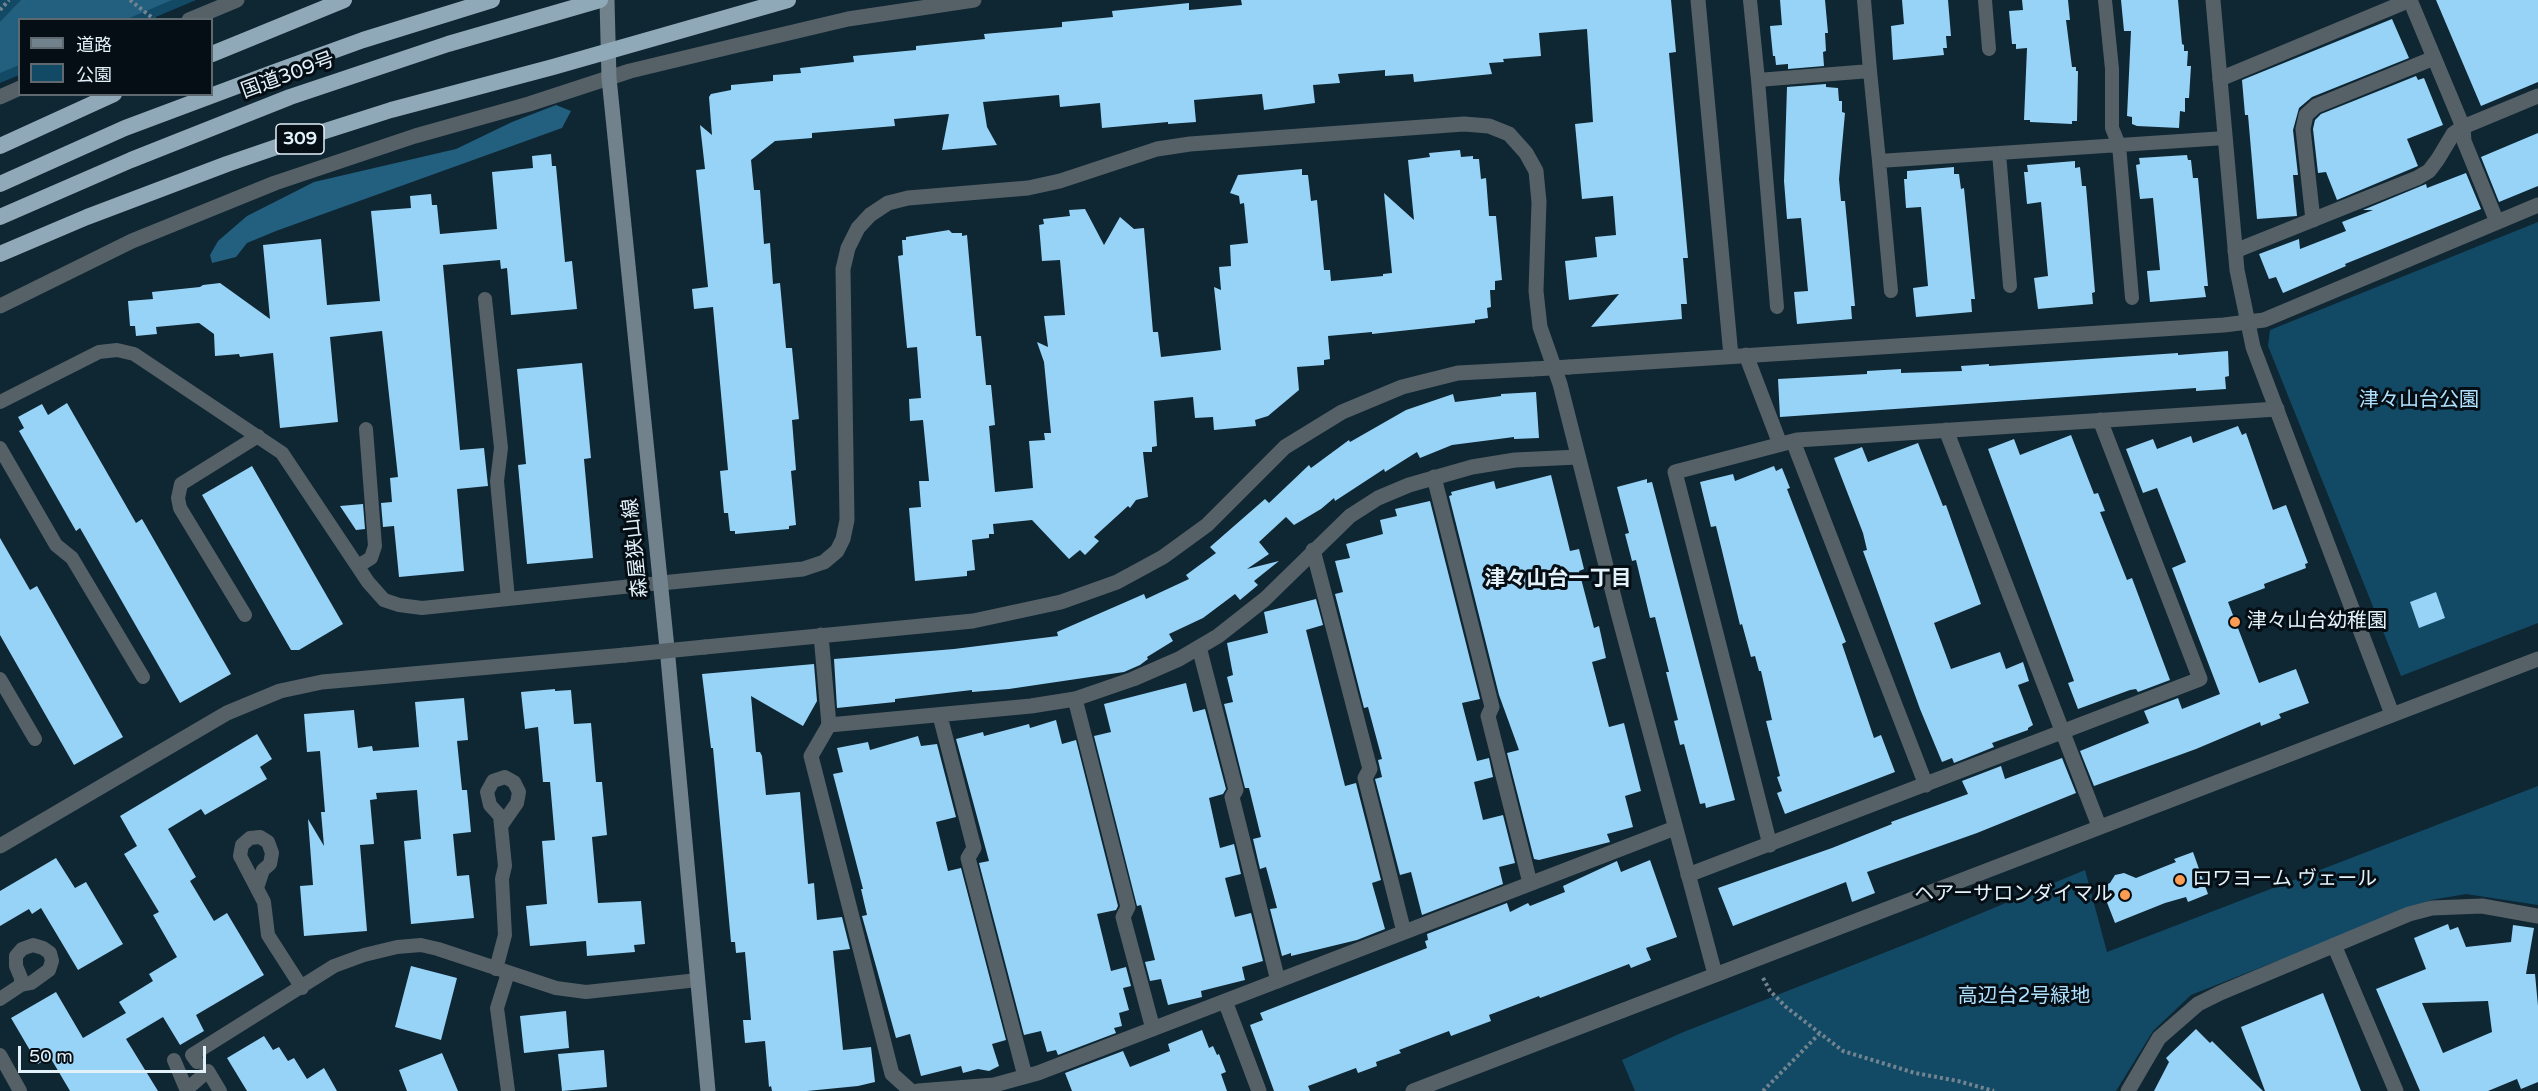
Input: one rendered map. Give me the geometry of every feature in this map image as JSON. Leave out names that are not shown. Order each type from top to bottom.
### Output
[{"type":"highway","points":[[213,54],[344,0]]},
{"type":"highway","name":"国道309号","points":[[213,95],[363,40],[492,0]]},
{"type":"highway","name":"国道309号","points":[[0,217],[131,160],[290,97],[448,44],[600,0]]},
{"type":"highway","points":[[609,50],[788,0]]},
{"type":"highway","name":"309","points":[[0,254],[87,217],[290,142],[391,110],[609,50]]},
{"type":"highway","points":[[0,146],[110,96]]},
{"type":"highway","name":"国道309号","points":[[0,184],[125,128],[211,96]]},
{"type":"main road","name":"森屋狭山線","points":[[607,0],[609,78],[661,584],[708,1091]]},
{"type":"street","points":[[194,18],[237,0]]},
{"type":"street","points":[[0,306],[132,241],[275,183],[415,136],[529,104],[609,78],[848,19],[974,0]]},
{"type":"street","points":[[1698,0],[1739,356],[1786,442],[1926,785]]},
{"type":"street","points":[[2213,0],[2235,251],[2253,347],[2392,714]]},
{"type":"street","points":[[2220,79],[2410,0],[2463,127],[2464,141],[2497,222]]},
{"type":"street","points":[[2313,220],[2303,129],[2306,115],[2316,106],[2434,58]]},
{"type":"street","points":[[0,97],[18,89]]},
{"type":"street","points":[[2235,251],[2417,178],[2429,171],[2452,134],[2463,127],[2538,96]]},
{"type":"street","points":[[661,584],[803,569],[824,562],[837,551],[843,539],[847,520],[843,269],[858,228],[870,215],[888,204],[908,198],[1028,188],[1060,181],[1130,156],[1190,144],[1464,124],[1489,126],[1509,134],[1526,153],[1536,171],[1539,202],[1536,291],[1540,327],[1560,384],[1714,974]]},
{"type":"street","points":[[0,846],[227,713],[280,691],[322,682],[974,621],[1061,602],[1117,582],[1163,557],[1207,525],[1285,447],[1342,412],[1402,387],[1458,373],[2264,320],[2538,205]]},
{"type":"street","points":[[1770,845],[1675,472],[1786,442],[2277,409]]},
{"type":"street","points":[[1688,875],[2200,679],[2100,420]]},
{"type":"street","points":[[1946,430],[2099,826]]},
{"type":"street","points":[[829,725],[1030,706],[1075,699],[1133,679],[1179,659],[1218,636],[1265,599],[1350,516],[1378,498],[1434,477],[1473,467],[1515,460],[1578,457]]},
{"type":"street","points":[[1434,477],[1492,707],[1488,716],[1530,883]]},
{"type":"street","points":[[1313,550],[1370,769],[1365,778],[1404,932]]},
{"type":"street","points":[[821,635],[829,725],[811,756],[892,1074],[911,1091]]},
{"type":"street","points":[[1199,647],[1236,790],[1232,797],[1278,981]]},
{"type":"street","points":[[1413,1091],[2538,659]]},
{"type":"street","points":[[1075,699],[1128,907],[1123,917],[1153,1029]]},
{"type":"street","points":[[940,716],[974,848],[968,858],[1025,1076]]},
{"type":"street","points":[[918,1091],[994,1085],[1025,1076],[1675,828]]},
{"type":"street","points":[[2127,1091],[2159,1038],[2198,1004],[2334,945],[2409,914],[2432,908],[2482,906],[2538,916]]},
{"type":"street","points":[[2334,945],[2396,1091]]},
{"type":"street","points":[[1225,1001],[1259,1091]]},
{"type":"lane","points":[[1750,0],[1778,307]]},
{"type":"lane","points":[[1864,0],[1891,291]]},
{"type":"lane","points":[[1985,0],[1989,49]]},
{"type":"lane","points":[[2105,0],[2112,69],[2112,128],[2119,145],[2132,298]]},
{"type":"lane","points":[[1758,80],[1870,71]]},
{"type":"lane","points":[[1879,161],[2225,138]]},
{"type":"lane","points":[[1999,153],[2010,286]]},
{"type":"lane","points":[[485,300],[501,448],[497,481],[508,599]]},
{"type":"lane","points":[[0,402],[99,352],[117,350],[134,354],[282,453],[358,566],[384,600],[399,605],[422,608],[661,584]]},
{"type":"lane","points":[[358,566],[371,558],[375,546],[366,429]]},
{"type":"lane","points":[[245,615],[180,508],[178,498],[181,484],[258,436]]},
{"type":"lane","points":[[0,448],[56,545],[72,558],[143,677]]},
{"type":"lane","points":[[0,679],[35,739]]},
{"type":"lane","points":[[501,826],[505,866],[502,879],[506,935],[497,1008],[508,1091]]},
{"type":"lane","points":[[256,888],[264,902],[268,935],[302,988]]},
{"type":"lane","points":[[197,1062],[192,1055],[334,966],[364,955],[397,947],[421,945],[438,949],[556,988],[586,992],[698,980]]},
{"type":"lane","points":[[0,999],[21,985]]},
{"type":"lane","points":[[0,1055],[20,1091]]},
{"type":"lane","points":[[174,1060],[187,1090],[207,1071],[220,1091]]},
{"type":"path","points":[[0,10],[9,0]]},
{"type":"path","points":[[130,0],[152,18]]},
{"type":"path","points":[[1753,960],[1770,990],[1819,1034],[1843,1051],[1915,1073],[1994,1091]]},
{"type":"path","points":[[1763,1091],[1819,1034]]},
{"type":"green space","points":[[0,0],[196,0],[153,18],[18,18],[18,75],[0,83]]},
{"type":"green space","name":"津々山台公園","points":[[2538,222],[2538,623],[2401,676],[2268,346],[2270,330]]},
{"type":"green space","name":"高辺台2号緑地","points":[[2538,786],[2538,905],[2466,894],[2431,900],[2191,995],[2153,1031],[2116,1091],[1635,1091],[1622,1060],[1681,1033],[1924,937],[2085,870],[2107,952]]},
{"type":"shaded area","points":[[21,0],[172,0],[129,18],[18,18],[18,65],[0,73],[0,22]]},
{"type":"shaded area","points":[[556,105],[571,111],[562,128],[276,231],[247,243],[236,257],[212,263],[210,255],[218,241],[247,216],[314,182],[456,149],[512,122]]},
{"type":"building","points":[[1241,0],[1671,0],[1676,52],[1669,53],[1688,258],[1683,258],[1687,304],[1681,304],[1682,319],[1591,327],[1619,294],[1569,300],[1565,261],[1597,257],[1595,237],[1616,235],[1613,196],[1582,199],[1575,124],[1593,122],[1587,29],[1539,33],[1541,56],[1503,59],[1504,62],[1489,63],[1492,74],[1414,82],[1413,74],[1385,76],[1385,70],[1338,74],[1340,83],[1313,85],[1315,103],[1264,110],[1262,94],[1194,100],[1196,122],[1102,128],[1100,103],[1060,107],[1059,95],[983,102],[987,127],[997,145],[942,150],[949,114],[894,119],[895,126],[812,133],[812,138],[775,141],[751,160],[754,190],[760,190],[764,244],[770,243],[773,284],[780,283],[786,348],[792,348],[799,419],[792,420],[796,470],[791,471],[796,525],[789,526],[789,529],[735,534],[735,531],[730,531],[728,513],[724,513],[720,471],[728,470],[713,307],[694,309],[692,289],[708,287],[696,170],[705,169],[700,125],[712,135],[709,97],[711,94],[731,90],[731,85],[773,81],[773,75],[801,73],[800,68],[854,62],[853,56],[916,50],[916,46],[985,39],[984,34],[1062,27],[1062,22],[1113,17],[1112,11],[1189,3],[1189,10],[1242,5]]},
{"type":"building","points":[[1780,0],[1825,0],[1828,33],[1825,33],[1824,66],[1788,69],[1788,64],[1776,65],[1770,26],[1782,25]]},
{"type":"building","points":[[1902,0],[1948,0],[1951,36],[1946,36],[1947,48],[1943,48],[1944,55],[1893,60],[1891,26],[1904,24]]},
{"type":"building","points":[[2022,0],[2068,0],[2070,20],[2066,20],[2072,67],[2076,67],[2078,71],[2077,121],[2072,121],[2072,124],[2024,120],[2027,48],[2016,49],[2016,44],[2012,44],[2009,11],[2023,10]]},
{"type":"building","points":[[2121,0],[2178,0],[2182,44],[2184,51],[2188,51],[2187,66],[2191,66],[2189,98],[2185,98],[2185,112],[2180,111],[2179,128],[2137,126],[2132,124],[2132,117],[2127,116],[2131,31],[2124,31]]},
{"type":"building","points":[[2436,0],[2538,0],[2538,82],[2481,106]]},
{"type":"building","points":[[2392,19],[2409,58],[2312,97],[2299,108],[2293,130],[2298,175],[2293,175],[2297,216],[2257,219],[2248,115],[2245,115],[2242,80]]},
{"type":"building","points":[[2416,76],[2418,80],[2424,78],[2443,125],[2407,139],[2418,166],[2337,200],[2326,172],[2318,173],[2313,129],[2315,120],[2321,114]]},
{"type":"building","points":[[1826,84],[1826,87],[1838,88],[1839,101],[1842,101],[1842,112],[1845,113],[1839,179],[1841,201],[1845,201],[1855,306],[1851,306],[1852,319],[1797,324],[1794,292],[1808,291],[1801,218],[1787,219],[1784,181],[1787,87]]},
{"type":"building","points":[[2538,133],[2538,186],[2499,202],[2481,157]]},
{"type":"building","points":[[1460,150],[1461,157],[1473,156],[1473,159],[1479,159],[1481,179],[1486,178],[1489,216],[1496,216],[1502,280],[1495,281],[1495,290],[1490,290],[1491,307],[1487,308],[1488,318],[1475,320],[1475,323],[1372,334],[1372,332],[1328,336],[1330,359],[1324,360],[1324,365],[1297,367],[1299,390],[1268,416],[1255,420],[1256,426],[1214,430],[1213,417],[1195,418],[1193,397],[1154,401],[1157,446],[1152,447],[1152,452],[1143,452],[1148,497],[1136,500],[1130,508],[1128,506],[1094,537],[1099,541],[1085,555],[1080,550],[1069,559],[1032,520],[993,524],[994,534],[989,534],[989,538],[972,540],[975,570],[967,571],[967,576],[915,581],[909,508],[921,507],[919,481],[929,481],[923,420],[910,421],[909,399],[921,398],[917,347],[907,348],[898,256],[903,255],[902,240],[906,240],[906,237],[949,230],[952,233],[962,233],[962,236],[967,235],[976,336],[981,336],[986,385],[991,385],[995,425],[989,426],[995,492],[1033,488],[1029,441],[1045,440],[1044,433],[1051,433],[1044,362],[1037,342],[1048,347],[1044,316],[1065,315],[1060,260],[1042,261],[1039,225],[1044,224],[1043,219],[1070,216],[1069,210],[1085,209],[1104,245],[1120,217],[1134,229],[1144,228],[1153,332],[1158,332],[1161,357],[1221,350],[1214,287],[1221,290],[1219,267],[1231,266],[1230,245],[1248,243],[1244,203],[1240,204],[1239,196],[1230,193],[1238,175],[1302,169],[1302,175],[1308,175],[1311,201],[1317,200],[1324,270],[1330,270],[1331,281],[1383,276],[1383,274],[1392,273],[1384,193],[1414,220],[1408,160],[1430,157],[1429,153]]},
{"type":"building","points":[[551,154],[552,166],[556,166],[565,262],[572,261],[577,309],[511,315],[507,268],[501,269],[500,260],[443,265],[460,450],[484,448],[488,486],[457,489],[464,571],[399,577],[394,526],[383,527],[381,503],[392,502],[390,478],[398,477],[382,331],[330,337],[338,422],[280,428],[273,353],[240,357],[239,354],[215,356],[214,334],[199,323],[156,327],[157,334],[136,336],[135,326],[130,326],[128,301],[153,299],[152,292],[220,283],[270,319],[263,245],[321,239],[327,305],[380,301],[371,211],[411,208],[410,196],[431,194],[432,205],[437,205],[440,234],[497,229],[492,172],[533,168],[532,156]]},
{"type":"building","points":[[2187,155],[2188,160],[2191,160],[2193,178],[2198,178],[2208,286],[2204,286],[2206,297],[2150,302],[2147,271],[2160,270],[2153,198],[2140,199],[2136,165],[2140,164],[2139,158]]},
{"type":"building","points":[[2075,161],[2075,168],[2080,167],[2082,186],[2086,186],[2095,292],[2092,293],[2093,304],[2038,309],[2034,278],[2048,276],[2041,202],[2027,204],[2024,172],[2028,172],[2027,165]]},
{"type":"building","points":[[1954,167],[1954,174],[1959,174],[1961,189],[1964,188],[1975,299],[1971,299],[1972,312],[1916,317],[1913,288],[1928,286],[1921,207],[1906,208],[1904,179],[1907,179],[1907,171]]},
{"type":"building","points":[[2466,173],[2481,209],[2345,264],[2346,266],[2283,293],[2276,277],[2269,279],[2259,254],[2299,239],[2300,249],[2346,231],[2342,222],[2373,210],[2363,210],[2426,184],[2427,188]]},
{"type":"building","points":[[2228,351],[2229,376],[2225,377],[2226,389],[2196,391],[2196,388],[1780,417],[1778,379],[1867,374],[1867,371],[1901,369],[1901,373],[1962,371],[1961,366]]},
{"type":"building","points":[[582,363],[591,458],[584,459],[593,558],[527,564],[518,465],[526,464],[517,369]]},
{"type":"building","points":[[1536,392],[1539,438],[1514,439],[1514,437],[1452,445],[1420,458],[1417,452],[1385,472],[1384,469],[1335,501],[1334,498],[1321,509],[1294,525],[1286,517],[1259,542],[1269,554],[1247,569],[1279,561],[1254,581],[1258,585],[1240,600],[1235,594],[1203,618],[1169,634],[1173,641],[1147,657],[1148,659],[1140,665],[1124,672],[1009,689],[972,692],[972,690],[837,708],[834,659],[954,649],[1058,636],[1057,632],[1144,594],[1146,599],[1189,579],[1186,575],[1216,553],[1210,547],[1265,499],[1269,503],[1309,465],[1311,468],[1349,440],[1350,442],[1406,410],[1453,394],[1455,402],[1501,396],[1501,394]]},
{"type":"building","points":[[67,403],[136,523],[142,519],[231,674],[180,703],[80,528],[76,531],[19,431],[24,428],[18,417],[42,404],[48,415]]},
{"type":"building","points":[[2238,426],[2242,435],[2246,433],[2273,510],[2286,505],[2308,563],[2305,564],[2306,568],[2264,584],[2265,588],[2228,602],[2259,683],[2296,669],[2309,703],[2279,714],[2281,718],[2261,726],[2260,722],[2196,749],[2094,786],[2080,751],[2149,723],[2144,711],[2178,698],[2182,709],[2220,694],[2172,568],[2186,562],[2157,488],[2143,493],[2126,449],[2153,439],[2157,449],[2191,436],[2193,443]]},
{"type":"building","points":[[2071,435],[2094,494],[2098,493],[2105,511],[2100,512],[2127,580],[2132,578],[2170,680],[2138,692],[2136,689],[2130,690],[2078,709],[2068,683],[2074,681],[1988,449],[2014,439],[2020,455]]},
{"type":"building","points":[[1918,443],[1943,506],[1946,505],[1981,604],[1934,623],[1951,669],[2000,652],[2006,669],[2023,662],[2029,681],[2018,685],[2033,725],[2028,730],[1992,743],[1994,747],[1954,763],[1952,758],[1942,762],[1920,709],[1863,551],[1867,550],[1863,533],[1834,458],[1862,447],[1868,462]]},
{"type":"building","points":[[252,466],[343,624],[299,650],[291,650],[202,495]]},
{"type":"building","points":[[1774,466],[1776,471],[1782,468],[1790,488],[1787,489],[1846,642],[1842,644],[1874,738],[1881,735],[1895,772],[1785,814],[1777,793],[1782,791],[1766,721],[1772,720],[1761,671],[1759,671],[1755,656],[1751,657],[1742,624],[1740,625],[1716,526],[1711,527],[1700,482],[1733,474],[1735,481]]},
{"type":"building","points":[[1551,475],[1570,551],[1579,549],[1584,569],[1579,571],[1594,628],[1599,626],[1606,658],[1592,662],[1609,727],[1624,723],[1641,791],[1625,796],[1633,827],[1607,834],[1610,842],[1539,860],[1534,859],[1507,753],[1519,750],[1499,695],[1449,496],[1452,495],[1451,492],[1494,481],[1496,489]]},
{"type":"building","points":[[1647,479],[1647,483],[1652,482],[1735,800],[1706,808],[1705,803],[1700,804],[1684,744],[1680,745],[1674,721],[1678,720],[1666,672],[1669,672],[1655,617],[1650,618],[1636,560],[1632,561],[1625,534],[1629,533],[1617,487]]},
{"type":"building","points":[[1430,501],[1480,699],[1462,703],[1477,761],[1489,758],[1493,777],[1474,782],[1483,820],[1503,815],[1515,863],[1499,867],[1503,884],[1422,915],[1411,872],[1400,875],[1375,779],[1382,777],[1378,760],[1382,759],[1368,707],[1364,708],[1335,594],[1343,592],[1335,561],[1350,558],[1346,544],[1383,534],[1380,520],[1397,516],[1395,509]]},
{"type":"building","points":[[363,504],[365,529],[356,530],[340,506]]},
{"type":"building","points":[[0,538],[30,590],[37,586],[123,737],[74,765],[0,635]]},
{"type":"building","points":[[2436,592],[2445,618],[2419,628],[2410,602]]},
{"type":"building","points":[[1316,599],[1323,625],[1306,630],[1345,786],[1356,783],[1381,880],[1372,883],[1385,929],[1357,940],[1291,956],[1291,953],[1282,956],[1270,909],[1277,908],[1266,867],[1260,869],[1253,839],[1261,837],[1249,788],[1245,788],[1224,704],[1233,702],[1227,677],[1233,675],[1227,643],[1268,633],[1264,612]]},
{"type":"building","points":[[814,664],[817,701],[803,726],[751,696],[756,752],[760,752],[762,756],[766,795],[800,792],[808,884],[814,883],[817,920],[842,917],[850,949],[833,951],[843,1050],[871,1047],[875,1082],[807,1091],[772,1091],[771,1086],[769,1087],[765,1041],[745,1043],[743,1020],[751,1020],[745,952],[736,953],[735,942],[731,942],[713,748],[711,748],[702,674]]},
{"type":"building","points":[[1186,683],[1193,712],[1205,709],[1226,789],[1223,794],[1209,798],[1220,848],[1234,844],[1241,874],[1225,878],[1235,917],[1251,913],[1263,961],[1242,967],[1245,980],[1201,991],[1202,997],[1168,1005],[1161,979],[1150,981],[1145,962],[1155,960],[1141,905],[1137,906],[1094,736],[1111,732],[1104,704]]},
{"type":"building","points":[[555,689],[555,691],[571,690],[574,724],[591,723],[596,782],[602,782],[607,835],[592,837],[598,903],[641,901],[645,944],[634,945],[635,952],[587,956],[586,941],[530,946],[526,906],[547,904],[542,841],[555,840],[550,782],[543,782],[538,727],[525,729],[521,692]]},
{"type":"building","points":[[464,698],[468,740],[457,741],[462,790],[467,790],[471,832],[453,834],[457,876],[469,875],[474,918],[411,924],[404,841],[421,839],[417,790],[376,793],[377,799],[370,800],[374,844],[360,845],[367,931],[304,936],[300,886],[313,885],[308,819],[324,846],[321,812],[325,812],[320,751],[307,752],[304,714],[354,710],[358,748],[372,746],[373,751],[419,747],[415,702]]},
{"type":"building","points":[[1056,720],[1062,744],[1076,740],[1118,906],[1116,910],[1097,914],[1111,971],[1126,967],[1131,986],[1123,988],[1129,1010],[1119,1013],[1122,1026],[1114,1028],[1116,1033],[1058,1055],[1056,1050],[1047,1052],[1041,1031],[1024,1035],[979,863],[989,861],[956,739],[983,732],[984,736],[1029,724],[1030,728]]},
{"type":"building","points":[[257,734],[272,759],[260,767],[267,779],[205,815],[201,809],[168,829],[196,877],[190,881],[214,921],[227,913],[264,975],[196,1015],[204,1031],[180,1045],[163,1017],[126,1039],[158,1091],[70,1091],[50,1057],[38,1064],[11,1018],[56,992],[83,1038],[126,1013],[119,1002],[153,981],[149,974],[177,957],[153,915],[159,912],[124,854],[137,846],[120,816]]},
{"type":"building","points":[[918,736],[921,746],[937,744],[956,817],[936,822],[948,871],[961,868],[1006,1040],[992,1044],[999,1066],[989,1071],[978,1069],[963,1073],[961,1066],[921,1076],[910,1034],[896,1038],[862,916],[867,915],[861,889],[863,889],[833,774],[843,772],[837,748],[868,742],[870,750]]},
{"type":"building","points":[[2062,758],[2076,793],[1977,833],[1867,872],[1875,893],[1852,902],[1846,882],[1733,926],[1718,888],[1832,848],[1892,824],[1891,822],[1968,794],[1962,781],[2001,766],[2005,779]]},
{"type":"building","points":[[2193,852],[2208,894],[2188,902],[2186,897],[2165,903],[2115,923],[2101,887],[2110,883],[2115,875],[2124,873],[2136,878],[2176,862],[2174,859]]},
{"type":"building","points":[[56,858],[75,888],[86,882],[123,944],[78,970],[41,908],[32,914],[29,909],[0,926],[0,891]]},
{"type":"building","points":[[1650,860],[1677,937],[1646,948],[1651,960],[1631,968],[1629,964],[1489,1015],[1491,1021],[1451,1036],[1449,1031],[1399,1050],[1401,1053],[1376,1062],[1377,1066],[1358,1073],[1356,1068],[1308,1086],[1310,1091],[1274,1091],[1250,1025],[1263,1020],[1260,1013],[1427,948],[1425,941],[1428,940],[1427,934],[1507,903],[1510,912],[1528,903],[1530,906],[1565,892],[1563,886],[1617,861],[1621,872]]},
{"type":"building","points":[[2448,924],[2450,930],[2458,927],[2466,947],[2511,942],[2513,925],[2534,928],[2526,974],[2535,974],[2538,1006],[2538,1082],[2521,1089],[2517,1079],[2488,1091],[2420,1091],[2376,989],[2426,969],[2414,938]],"holes":[[[2488,1001],[2492,1032],[2443,1053],[2422,1003]]]},
{"type":"building","points":[[411,966],[457,978],[441,1040],[395,1027]]},
{"type":"building","points":[[2323,993],[2361,1091],[2265,1091],[2241,1027]]},
{"type":"building","points":[[566,1011],[569,1048],[524,1053],[520,1016]]},
{"type":"building","points":[[2196,1029],[2210,1043],[2212,1041],[2263,1091],[2154,1091],[2169,1062],[2166,1058]]},
{"type":"building","points":[[1202,1030],[1209,1048],[1213,1046],[1217,1055],[1219,1054],[1226,1072],[1221,1074],[1227,1091],[1072,1091],[1065,1073],[1123,1051],[1130,1067],[1170,1051],[1168,1044]]},
{"type":"building","points":[[264,1036],[273,1050],[279,1047],[288,1061],[294,1058],[307,1079],[324,1068],[337,1091],[247,1091],[227,1058]]},
{"type":"building","points":[[604,1050],[607,1087],[562,1091],[558,1054]]},
{"type":"building","points":[[442,1053],[458,1091],[407,1091],[399,1070]]},
{"type":"place","name":"津々山台幼稚園","points":[[2235,622]]},
{"type":"place","name":"ロワヨーム ヴェール","points":[[2180,880]]},
{"type":"place","name":"ヘアーサロンダイマル","points":[[2125,895]]},
{"type":"district","name":"津々山台一丁目","points":[[1558,579]]}]
